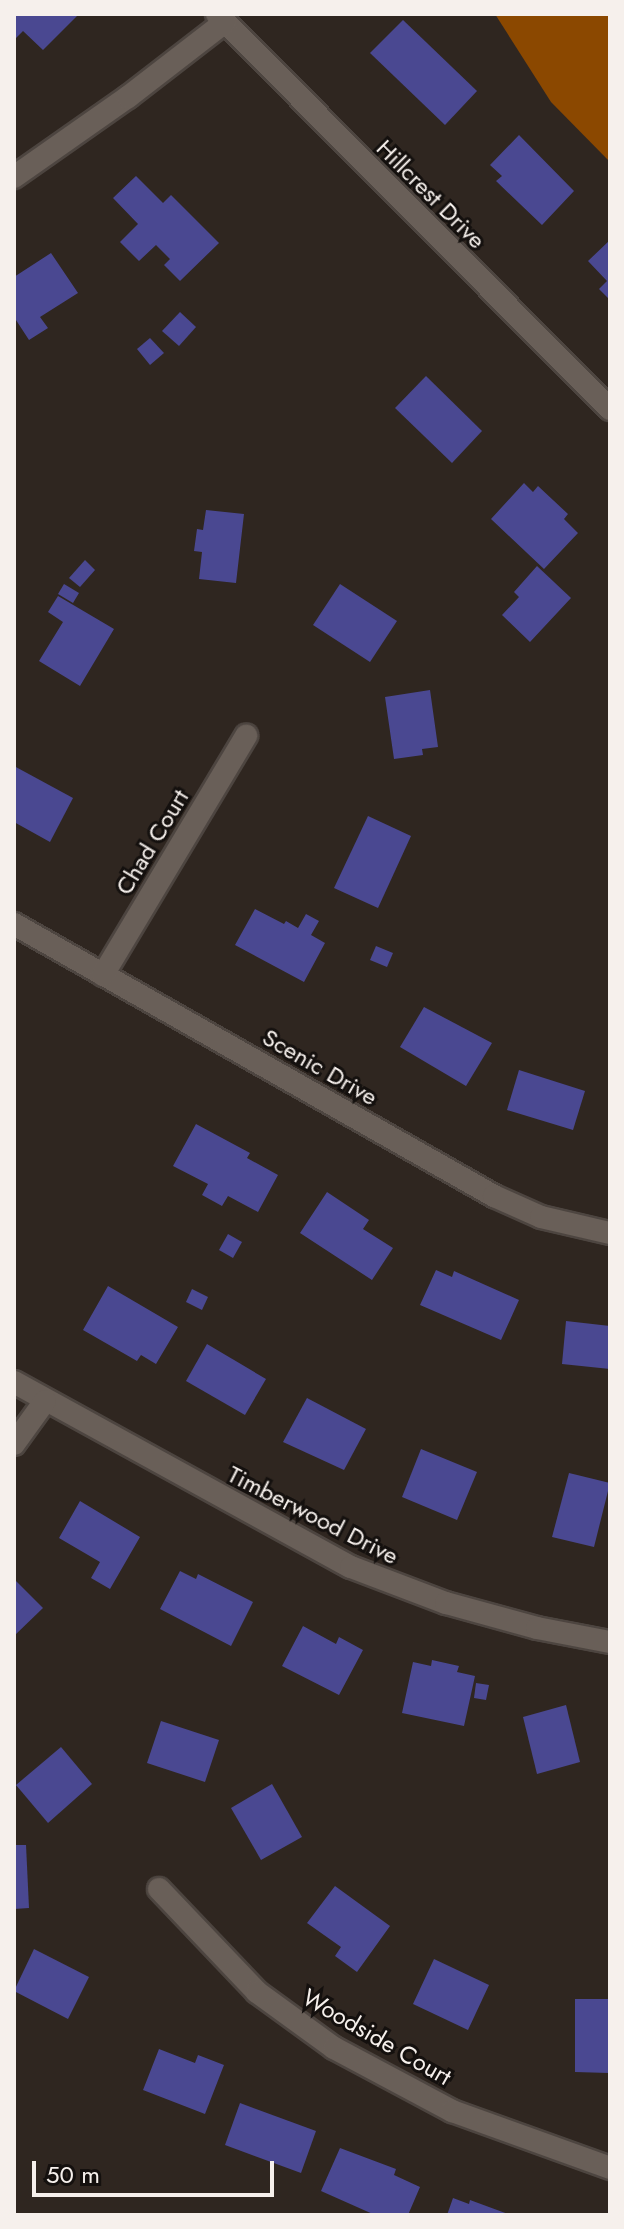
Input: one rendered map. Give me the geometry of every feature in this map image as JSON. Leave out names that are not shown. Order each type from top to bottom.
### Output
[{"type":"street","points":[[14,177],[128,97],[221,18]]},
{"type":"street","name":"Hillcrest Drive","points":[[221,18],[610,409]]},
{"type":"street","name":"Chad Court","points":[[103,975],[246,736]]},
{"type":"street","name":"Scenic Drive","points":[[14,924],[494,1196],[541,1217],[610,1233]]},
{"type":"street","name":"Timberwood Drive","points":[[14,1382],[302,1543],[399,1587],[537,1628],[610,1642]]},
{"type":"street","points":[[14,1444],[45,1401]]},
{"type":"street","name":"Woodside Court","points":[[159,1889],[257,1992],[334,2048],[452,2111],[610,2168]]},
{"type":"shaded area","points":[[495,14],[610,14],[610,162],[551,102]]},
{"type":"building","points":[[14,14],[79,14],[43,50],[23,31],[14,40]]},
{"type":"building","points":[[403,20],[477,91],[445,125],[370,53]]},
{"type":"building","points":[[519,135],[574,191],[542,225],[496,181],[502,176],[490,165]]},
{"type":"building","points":[[136,176],[163,203],[171,195],[219,243],[180,281],[164,265],[170,259],[156,245],[139,261],[120,242],[138,224],[113,198]]},
{"type":"building","points":[[610,240],[610,300],[599,289],[607,281],[588,261]]},
{"type":"building","points":[[51,253],[78,293],[40,317],[48,328],[29,340],[14,317],[14,277]]},
{"type":"building","points":[[180,312],[196,327],[179,346],[162,331]]},
{"type":"building","points":[[150,338],[164,353],[150,365],[137,349]]},
{"type":"building","points":[[426,376],[482,431],[452,463],[395,408]]},
{"type":"building","points":[[524,483],[533,492],[538,486],[568,514],[564,519],[578,533],[544,569],[491,519]]},
{"type":"building","points":[[206,510],[244,514],[236,583],[199,579],[202,552],[194,551],[197,529],[203,530]]},
{"type":"building","points":[[85,560],[95,570],[80,587],[69,578]]},
{"type":"building","points":[[537,566],[571,598],[530,642],[502,615],[519,597],[514,592]]},
{"type":"building","points":[[64,584],[79,593],[73,603],[58,594]]},
{"type":"building","points":[[340,584],[397,621],[370,662],[313,625]]},
{"type":"building","points":[[58,596],[114,629],[80,686],[39,661],[63,622],[48,612]]},
{"type":"building","points":[[430,690],[438,747],[422,749],[423,755],[394,759],[385,697]]},
{"type":"building","points":[[14,766],[73,798],[50,842],[14,822]]},
{"type":"building","points":[[368,816],[411,836],[378,908],[334,888]]},
{"type":"building","points":[[255,909],[298,928],[306,914],[319,921],[311,935],[325,943],[304,982],[235,945]]},
{"type":"building","points":[[376,946],[393,953],[387,967],[370,960]]},
{"type":"building","points":[[424,1007],[492,1043],[466,1086],[400,1047]]},
{"type":"building","points":[[519,1070],[585,1091],[573,1130],[507,1110]]},
{"type":"building","points":[[196,1124],[250,1153],[247,1158],[278,1175],[258,1212],[228,1196],[222,1206],[202,1195],[208,1184],[173,1166]]},
{"type":"building","points":[[327,1192],[369,1220],[363,1229],[393,1248],[372,1280],[300,1233]]},
{"type":"building","points":[[228,1234],[242,1242],[233,1258],[219,1250]]},
{"type":"building","points":[[436,1270],[452,1277],[454,1271],[519,1300],[501,1340],[420,1305]]},
{"type":"building","points":[[108,1286],[178,1327],[156,1364],[141,1355],[137,1361],[83,1330]]},
{"type":"building","points":[[192,1289],[208,1297],[202,1310],[186,1302]]},
{"type":"building","points":[[566,1321],[610,1326],[610,1369],[562,1364]]},
{"type":"building","points":[[207,1344],[266,1379],[245,1415],[186,1381]]},
{"type":"building","points":[[307,1398],[366,1429],[344,1470],[283,1442]]},
{"type":"building","points":[[421,1449],[477,1472],[457,1520],[402,1497]]},
{"type":"building","points":[[569,1473],[610,1483],[594,1547],[552,1537]]},
{"type":"building","points":[[80,1501],[140,1537],[110,1589],[91,1578],[100,1562],[59,1538]]},
{"type":"building","points":[[180,1571],[196,1579],[198,1574],[253,1602],[231,1646],[160,1609]]},
{"type":"building","points":[[14,1579],[43,1608],[14,1636]]},
{"type":"building","points":[[303,1626],[336,1644],[339,1637],[363,1650],[339,1695],[282,1666]]},
{"type":"building","points":[[432,1660],[459,1666],[457,1672],[475,1676],[464,1726],[402,1713],[413,1662],[431,1666]]},
{"type":"building","points":[[476,1683],[489,1685],[486,1700],[474,1698]]},
{"type":"building","points":[[566,1705],[580,1762],[537,1774],[523,1717]]},
{"type":"building","points":[[161,1721],[219,1740],[205,1782],[147,1763]]},
{"type":"building","points":[[61,1747],[92,1784],[48,1823],[16,1785]]},
{"type":"building","points":[[272,1784],[302,1837],[261,1860],[231,1808]]},
{"type":"building","points":[[14,1845],[26,1845],[29,1908],[14,1909]]},
{"type":"building","points":[[335,1886],[390,1926],[357,1972],[335,1956],[341,1947],[307,1923]]},
{"type":"building","points":[[34,1949],[89,1977],[68,2019],[14,1991]]},
{"type":"building","points":[[434,1959],[489,1985],[468,2030],[413,2004]]},
{"type":"building","points":[[575,1999],[610,1999],[609,2073],[575,2072]]},
{"type":"building","points":[[159,2049],[195,2063],[198,2055],[224,2065],[205,2114],[143,2090]]},
{"type":"building","points":[[240,2103],[316,2131],[301,2173],[225,2145]]},
{"type":"building","points":[[340,2148],[396,2169],[394,2175],[420,2187],[408,2215],[375,2215],[321,2191]]},
{"type":"building","points":[[453,2198],[469,2204],[470,2200],[511,2215],[447,2215]]}]
